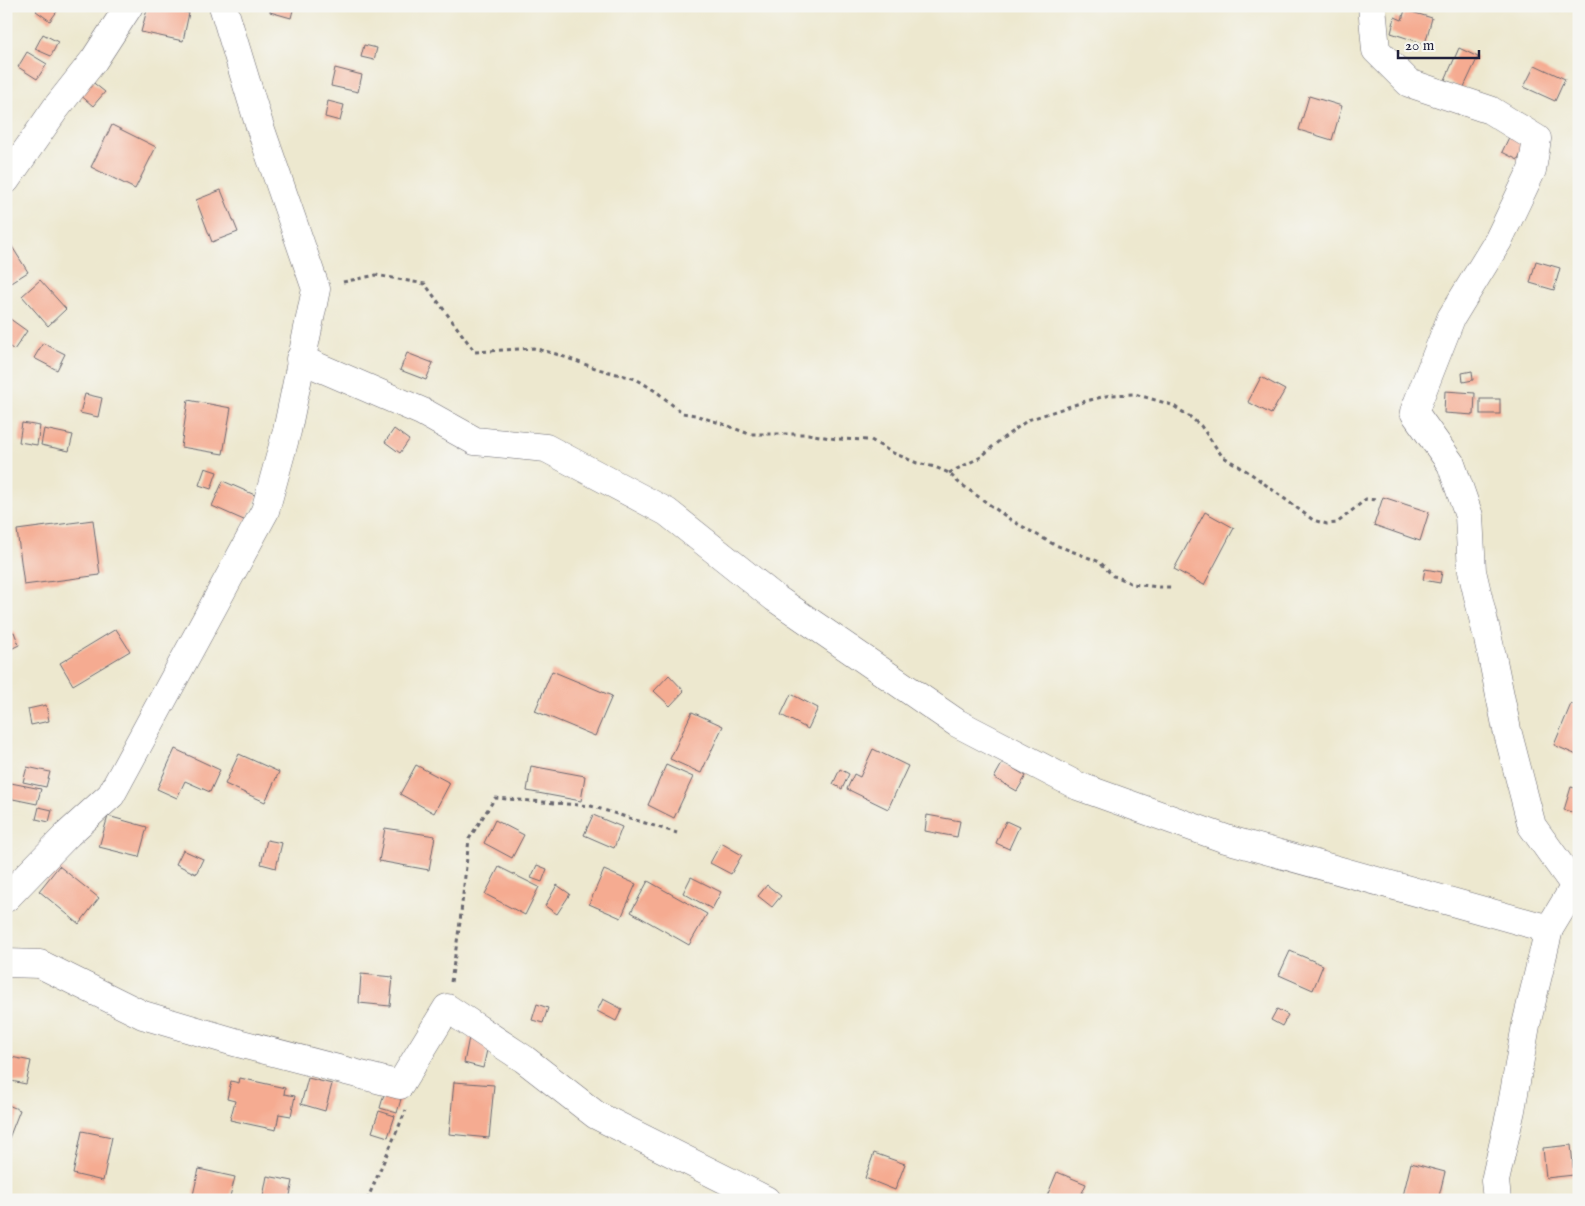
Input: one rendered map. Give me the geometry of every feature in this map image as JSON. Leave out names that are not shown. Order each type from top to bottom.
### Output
[{"type":"street","points":[[6,180],[56,108],[94,60],[129,6]]},
{"type":"street","points":[[6,898],[68,834],[111,795],[265,511],[287,431],[300,359],[316,289],[258,121],[223,6]]},
{"type":"street","points":[[1372,6],[1376,50],[1409,83],[1490,110],[1537,139],[1532,170],[1498,241],[1451,318],[1414,412],[1451,464],[1469,516],[1472,571],[1507,730],[1532,826],[1577,881],[1549,929],[1526,1025],[1511,1110],[1495,1181],[1497,1200]]},
{"type":"street","points":[[300,359],[424,412],[475,441],[546,448],[667,512],[775,598],[957,724],[1078,786],[1226,839],[1549,929]]},
{"type":"street","points":[[6,963],[40,964],[143,1014],[238,1043],[400,1085],[448,1008],[524,1059],[596,1115],[766,1200]]},
{"type":"path","points":[[316,289],[376,275],[425,284],[475,352],[533,348],[636,379],[682,413],[695,415],[748,434],[808,434],[871,440],[891,452],[949,473],[958,482],[1011,520],[1053,544],[1100,562],[1113,576],[1132,584],[1174,587]]},
{"type":"path","points":[[949,473],[981,457],[1028,420],[1086,401],[1110,396],[1135,394],[1172,405],[1189,416],[1201,426],[1222,456],[1250,473],[1313,520],[1327,524],[1337,523],[1366,498],[1377,500]]},
{"type":"path","points":[[448,1008],[469,839],[494,798],[591,806],[677,833]]},
{"type":"path","points":[[367,1200],[409,1103],[400,1085]]},
{"type":"building","points":[[40,6],[53,6],[58,10],[50,21],[36,11]]},
{"type":"building","points":[[148,6],[158,6],[189,13],[183,41],[141,32]]},
{"type":"building","points":[[271,6],[294,6],[291,18],[270,12]]},
{"type":"building","points":[[1405,10],[1432,18],[1425,44],[1391,33],[1395,17],[1402,20]]},
{"type":"building","points":[[43,34],[58,42],[51,56],[35,49]]},
{"type":"building","points":[[364,45],[377,48],[374,60],[361,57]]},
{"type":"building","points":[[1459,48],[1478,57],[1463,89],[1445,80]]},
{"type":"building","points":[[27,52],[47,64],[37,79],[18,67]]},
{"type":"building","points":[[1535,65],[1565,79],[1555,101],[1524,87]]},
{"type":"building","points":[[335,68],[362,75],[358,92],[331,86]]},
{"type":"building","points":[[90,80],[105,92],[93,106],[78,93]]},
{"type":"building","points":[[1309,96],[1342,106],[1332,140],[1299,130]]},
{"type":"building","points":[[328,101],[344,105],[340,121],[325,117]]},
{"type":"building","points":[[112,125],[156,147],[135,189],[91,167]]},
{"type":"building","points":[[1511,133],[1527,140],[1518,160],[1502,152]]},
{"type":"building","points":[[221,190],[238,232],[212,242],[196,200]]},
{"type":"building","points":[[6,237],[28,272],[6,286]]},
{"type":"building","points":[[1536,261],[1560,268],[1554,290],[1530,283]]},
{"type":"building","points":[[40,280],[66,309],[48,326],[22,296]]},
{"type":"building","points":[[6,316],[27,331],[14,350],[6,344]]},
{"type":"building","points":[[43,343],[65,354],[57,370],[34,358]]},
{"type":"building","points":[[407,353],[433,363],[426,380],[400,370]]},
{"type":"building","points":[[1472,371],[1473,380],[1463,382],[1462,373]]},
{"type":"building","points":[[1261,377],[1285,390],[1271,414],[1248,402]]},
{"type":"building","points":[[1445,391],[1475,393],[1474,415],[1444,413]]},
{"type":"building","points":[[85,394],[102,398],[98,417],[80,413]]},
{"type":"building","points":[[1480,399],[1500,399],[1500,414],[1480,414]]},
{"type":"building","points":[[188,400],[231,408],[223,454],[181,447]]},
{"type":"building","points":[[22,423],[40,426],[37,445],[19,442]]},
{"type":"building","points":[[44,429],[73,435],[69,451],[41,445]]},
{"type":"building","points":[[394,429],[409,440],[400,453],[385,442]]},
{"type":"building","points":[[205,468],[217,472],[211,489],[199,485]]},
{"type":"building","points":[[223,481],[257,496],[246,521],[212,506]]},
{"type":"building","points":[[1383,497],[1429,512],[1420,541],[1374,525]]},
{"type":"building","points":[[1205,512],[1234,528],[1204,585],[1174,569]]},
{"type":"building","points":[[93,520],[100,575],[24,585],[17,530]]},
{"type":"building","points":[[1425,569],[1442,572],[1440,583],[1423,580]]},
{"type":"building","points":[[116,629],[130,651],[73,685],[60,663]]},
{"type":"building","points":[[14,632],[19,645],[11,649],[6,635]]},
{"type":"building","points":[[552,671],[612,696],[595,736],[535,711]]},
{"type":"building","points":[[669,675],[684,691],[670,706],[654,691]]},
{"type":"building","points":[[791,694],[818,708],[808,729],[781,715]]},
{"type":"building","points":[[1571,704],[1579,707],[1579,756],[1554,745]]},
{"type":"building","points":[[46,705],[49,721],[31,725],[28,709]]},
{"type":"building","points":[[692,712],[723,726],[701,773],[670,759]]},
{"type":"building","points":[[175,749],[220,770],[210,792],[185,781],[177,798],[157,789]]},
{"type":"building","points":[[873,749],[908,766],[888,809],[847,789],[854,774],[860,777]]},
{"type":"building","points":[[239,754],[279,772],[265,802],[225,784]]},
{"type":"building","points":[[1003,762],[1026,776],[1017,791],[994,778]]},
{"type":"building","points":[[416,765],[450,783],[434,813],[400,794]]},
{"type":"building","points":[[666,765],[693,777],[674,818],[648,805]]},
{"type":"building","points":[[531,766],[585,776],[581,801],[527,791]]},
{"type":"building","points":[[27,767],[50,772],[46,787],[23,782]]},
{"type":"building","points":[[840,769],[849,774],[842,789],[833,784]]},
{"type":"building","points":[[11,783],[41,789],[37,804],[8,798]]},
{"type":"building","points":[[1571,787],[1579,789],[1579,814],[1564,810]]},
{"type":"building","points":[[39,807],[52,810],[49,822],[36,819]]},
{"type":"building","points":[[593,815],[622,827],[614,848],[584,835]]},
{"type":"building","points":[[927,815],[960,821],[957,837],[925,831]]},
{"type":"building","points":[[108,816],[147,827],[139,857],[99,847]]},
{"type":"building","points":[[495,820],[524,835],[512,858],[484,843]]},
{"type":"building","points":[[1006,821],[1019,827],[1009,849],[996,843]]},
{"type":"building","points":[[385,828],[435,836],[429,870],[379,861]]},
{"type":"building","points":[[267,840],[282,843],[276,868],[261,864]]},
{"type":"building","points":[[721,843],[742,855],[731,874],[710,863]]},
{"type":"building","points":[[183,850],[203,859],[196,874],[176,864]]},
{"type":"building","points":[[537,865],[547,869],[542,882],[531,878]]},
{"type":"building","points":[[59,866],[99,898],[79,924],[39,891]]},
{"type":"building","points":[[499,867],[539,887],[525,915],[485,894]]},
{"type":"building","points":[[604,870],[636,884],[621,918],[589,904]]},
{"type":"building","points":[[691,877],[721,892],[712,909],[683,893]]},
{"type":"building","points":[[648,881],[707,914],[689,945],[631,912]]},
{"type":"building","points":[[557,885],[570,894],[557,914],[545,906]]},
{"type":"building","points":[[767,885],[781,896],[772,907],[758,896]]},
{"type":"building","points":[[1290,951],[1323,965],[1313,990],[1279,975]]},
{"type":"building","points":[[361,974],[393,977],[390,1006],[359,1003]]},
{"type":"building","points":[[603,999],[622,1009],[616,1021],[597,1011]]},
{"type":"building","points":[[537,1004],[548,1008],[543,1023],[532,1020]]},
{"type":"building","points":[[1277,1009],[1288,1015],[1282,1026],[1271,1020]]},
{"type":"building","points":[[469,1037],[489,1041],[483,1068],[464,1063]]},
{"type":"building","points":[[6,1056],[31,1061],[26,1084],[6,1080]]},
{"type":"building","points":[[240,1078],[285,1088],[284,1094],[295,1096],[291,1116],[279,1114],[276,1130],[230,1120],[235,1101],[227,1099],[231,1081],[239,1083]]},
{"type":"building","points":[[308,1078],[332,1084],[325,1111],[301,1104]]},
{"type":"building","points":[[454,1082],[494,1085],[489,1138],[449,1134]]},
{"type":"building","points":[[384,1094],[401,1099],[397,1113],[380,1108]]},
{"type":"building","points":[[8,1105],[20,1110],[9,1138],[6,1137],[6,1109]]},
{"type":"building","points":[[379,1111],[395,1116],[388,1137],[372,1132]]},
{"type":"building","points":[[82,1131],[112,1137],[103,1181],[73,1174]]},
{"type":"building","points":[[1571,1145],[1574,1175],[1546,1178],[1543,1148]]},
{"type":"building","points":[[874,1153],[905,1164],[895,1190],[865,1178]]},
{"type":"building","points":[[1411,1163],[1445,1172],[1438,1200],[1402,1200]]},
{"type":"building","points":[[199,1169],[235,1177],[229,1200],[216,1200],[193,1195]]},
{"type":"building","points":[[1057,1172],[1086,1184],[1079,1200],[1055,1200],[1047,1196]]},
{"type":"building","points":[[267,1176],[293,1181],[289,1200],[274,1200],[263,1197]]}]
